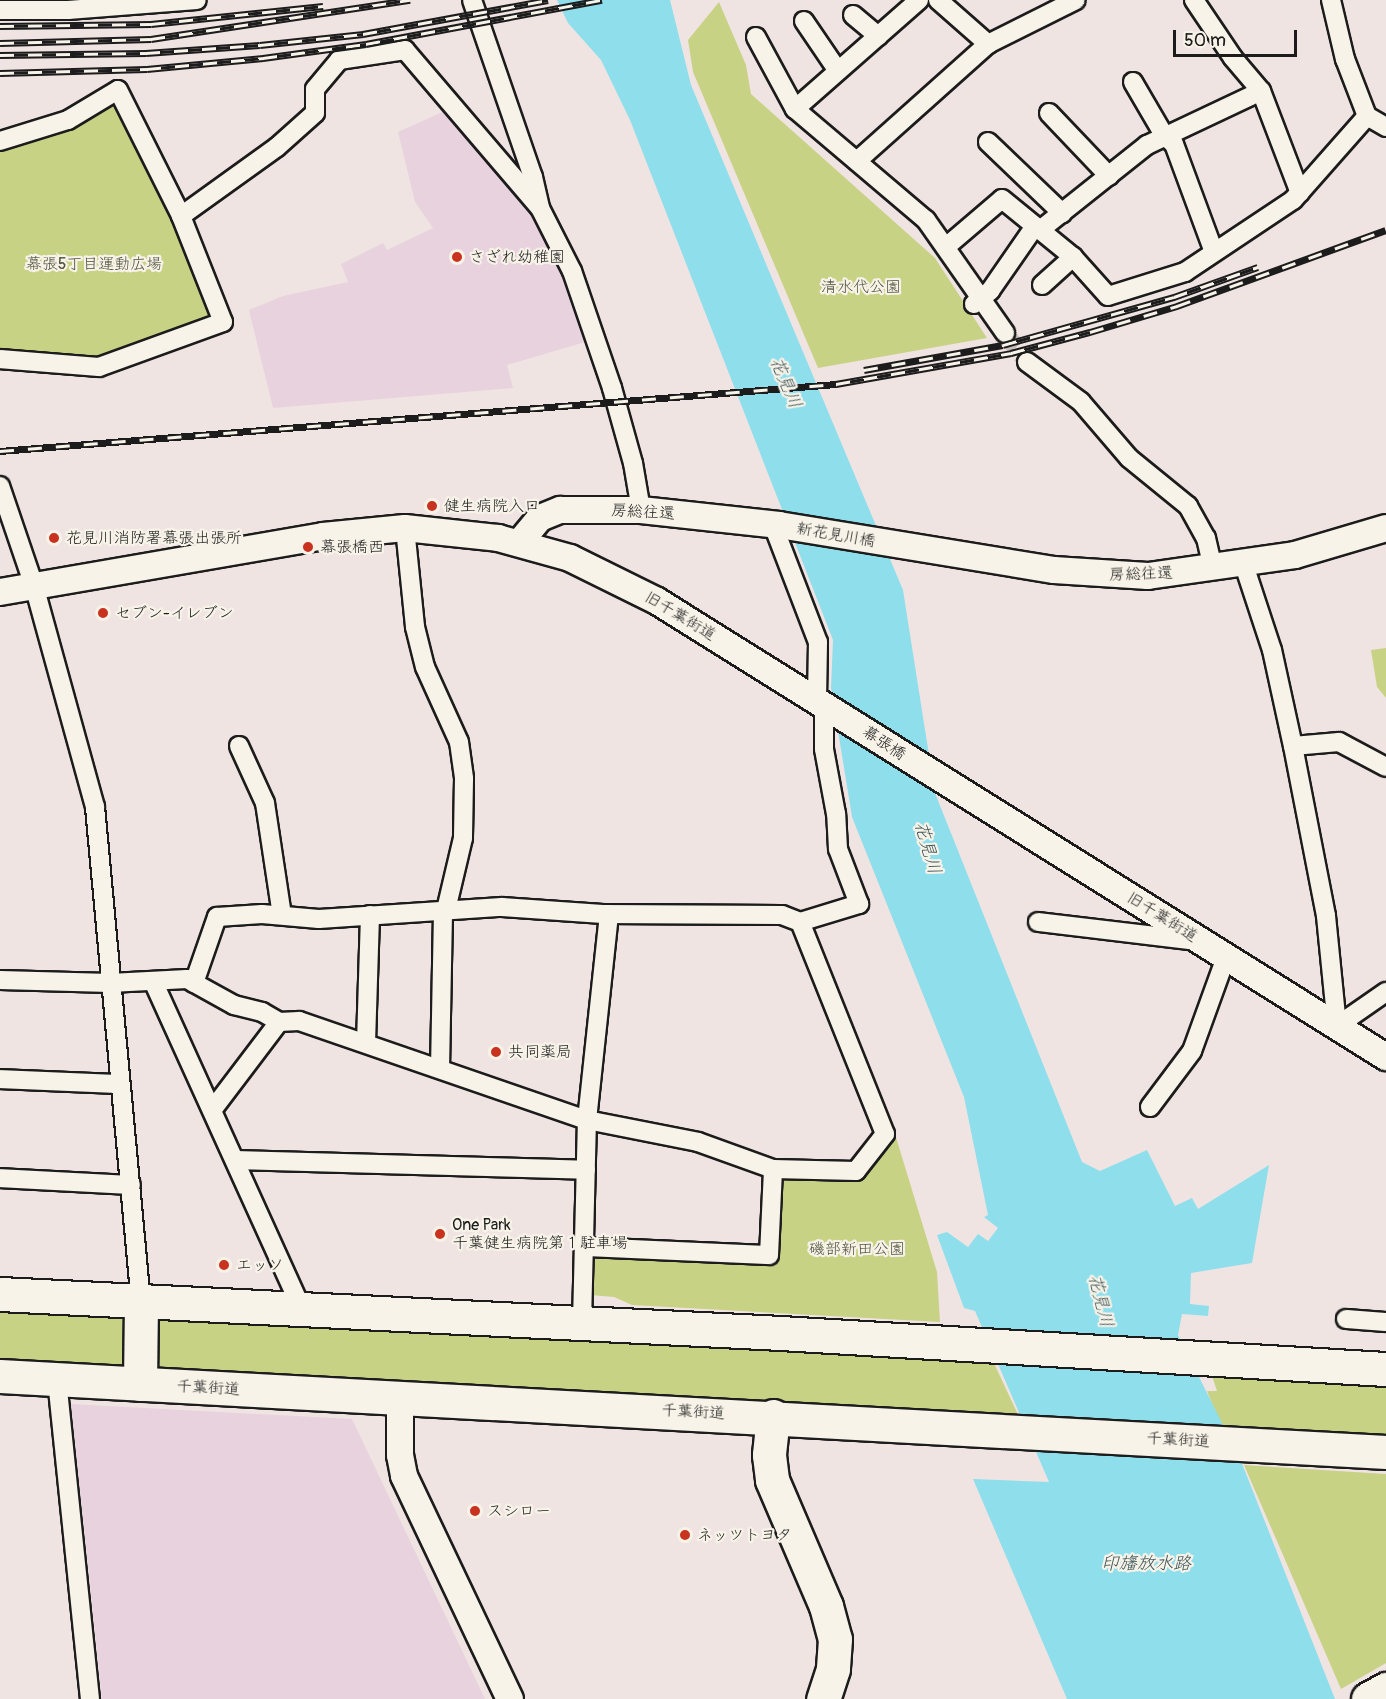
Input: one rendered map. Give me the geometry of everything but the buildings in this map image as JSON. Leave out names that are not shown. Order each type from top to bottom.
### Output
[{"type":"highway","points":[[0,1294],[582,1323],[1386,1369]]},
{"type":"highway","points":[[140,1384],[141,1301]]},
{"type":"highway","name":"千葉街道","points":[[0,1376],[400,1400],[772,1416],[1386,1452]]},
{"type":"highway","points":[[772,1416],[769,1455],[772,1480],[826,1606],[835,1639],[833,1669],[823,1699]]},
{"type":"highway","points":[[1368,1699],[1386,1689]]},
{"type":"street","points":[[0,10],[68,10],[197,0]]},
{"type":"street","points":[[472,0],[533,177],[540,208]]},
{"type":"street","points":[[795,109],[919,0]]},
{"type":"street","points":[[938,0],[988,44]]},
{"type":"street","points":[[857,161],[988,44],[1076,0]]},
{"type":"street","points":[[1194,0],[1233,58],[1261,90],[1300,193]]},
{"type":"street","points":[[1331,0],[1345,59],[1368,116],[1386,127]]},
{"type":"street","points":[[853,15],[878,36]]},
{"type":"street","points":[[804,21],[838,71]]},
{"type":"street","points":[[756,37],[795,109],[926,220],[947,246],[977,302],[1005,333]]},
{"type":"street","points":[[181,216],[277,147],[315,113],[315,88],[339,60],[405,50],[540,208],[572,271],[612,388],[633,464],[641,510]]},
{"type":"street","points":[[1133,82],[1164,135],[1174,144],[1214,252]]},
{"type":"street","points":[[0,141],[68,120],[118,90],[181,216],[223,322],[99,367],[0,359]]},
{"type":"street","points":[[977,302],[1038,228],[1062,213],[1164,135],[1261,90]]},
{"type":"street","points":[[1050,112],[1108,176]]},
{"type":"street","points":[[947,246],[1002,199],[1073,257],[1108,296],[1185,272],[1214,252],[1241,238],[1300,193],[1368,116]]},
{"type":"street","points":[[988,141],[1062,213]]},
{"type":"street","points":[[1042,285],[1073,257]]},
{"type":"street","points":[[1028,362],[1080,402],[1129,458],[1180,497],[1206,538],[1214,569]]},
{"type":"street","points":[[0,486],[35,589],[94,807],[112,960],[110,983],[141,1301]]},
{"type":"street","name":"房総往還","points":[[519,543],[540,518],[560,510],[641,510],[776,525]]},
{"type":"street","points":[[194,983],[217,917],[282,915],[319,919],[502,907],[609,914],[782,915],[800,922],[859,904],[838,849],[836,814],[824,749],[824,705],[818,642],[776,525]]},
{"type":"street","name":"新花見川橋","points":[[776,525],[894,545]]},
{"type":"street","points":[[405,528],[415,627],[425,667],[459,742],[464,778],[463,838],[445,911],[440,1068]]},
{"type":"street","name":"旧千葉街道","points":[[0,592],[35,589],[323,536],[405,528],[519,543],[570,558],[638,590],[824,705]]},
{"type":"street","name":"房総往還","points":[[894,545],[1104,576],[1148,576],[1244,565],[1386,528]]},
{"type":"street","points":[[1244,565],[1272,650],[1293,746],[1327,926],[1337,1026],[1386,992]]},
{"type":"street","name":"幕張橋","points":[[824,705],[937,777]]},
{"type":"street","points":[[1293,746],[1339,742],[1386,767]]},
{"type":"street","points":[[239,746],[265,803],[282,915]]},
{"type":"street","name":"旧千葉街道","points":[[937,777],[1386,1057]]},
{"type":"street","points":[[582,1323],[587,1120],[609,914]]},
{"type":"street","points":[[366,1042],[370,915]]},
{"type":"street","points":[[0,980],[110,983],[187,979],[234,1005],[262,1012],[279,1022],[299,1021],[366,1042],[587,1120],[698,1142],[773,1169],[856,1172],[885,1134],[800,922]]},
{"type":"street","points":[[1038,922],[1202,942]]},
{"type":"street","points":[[1150,1107],[1192,1052],[1226,957]]},
{"type":"street","points":[[153,981],[302,1309]]},
{"type":"street","points":[[213,1109],[279,1022]]},
{"type":"street","points":[[0,1079],[120,1084]]},
{"type":"street","points":[[236,1160],[586,1170]]},
{"type":"street","points":[[584,1247],[769,1255],[773,1169]]},
{"type":"street","points":[[0,1178],[131,1185]]},
{"type":"street","points":[[1346,1319],[1386,1322]]},
{"type":"street","points":[[57,1380],[90,1699]]},
{"type":"street","points":[[400,1400],[400,1455],[404,1476],[510,1699]]},
{"type":"shaded area","name":"さざれ幼稚園","points":[[447,110],[543,223],[592,340],[507,365],[513,388],[273,408],[249,310],[283,296],[348,282],[341,264],[383,243],[387,250],[433,228],[415,202],[398,132]]},
{"type":"shaded area","points":[[71,1404],[352,1419],[485,1699],[102,1699]]},
{"type":"green space","name":"清水代公園","points":[[719,2],[746,65],[751,94],[935,258],[987,338],[818,368],[693,72],[688,40]]},
{"type":"green space","name":"幕張5丁目運動広場","points":[[111,97],[119,101],[180,226],[215,315],[211,321],[98,363],[3,351],[0,348],[0,147]]},
{"type":"green space","points":[[1386,648],[1386,698],[1377,687],[1371,650]]},
{"type":"green space","name":"磯部新田公園","points":[[895,1134],[937,1272],[940,1322],[632,1305],[614,1297],[591,1295],[592,1262],[599,1256],[776,1262],[780,1183],[786,1177],[860,1179]]},
{"type":"green space","points":[[0,1306],[128,1313],[125,1367],[0,1360]]},
{"type":"green space","points":[[149,1318],[992,1359],[1021,1421],[153,1370]]},
{"type":"green space","points":[[1211,1373],[1386,1381],[1386,1442],[1224,1434],[1207,1391],[1217,1391]]},
{"type":"green space","points":[[1244,1465],[1386,1474],[1386,1663],[1341,1689]]},
{"type":"water","name":"印旛放水路","points":[[557,0],[670,0],[691,85],[903,590],[935,793],[1082,1162],[1100,1171],[1147,1150],[1175,1206],[1192,1198],[1198,1209],[1269,1165],[1252,1263],[1191,1273],[1190,1304],[1209,1306],[1208,1316],[1182,1314],[1178,1335],[1241,1461],[1335,1699],[1067,1699],[973,1479],[1049,1482],[975,1311],[964,1308],[937,1235],[947,1232],[968,1247],[978,1234],[988,1241],[998,1228],[984,1217],[988,1215],[964,1097],[852,817],[831,688],[833,640],[630,120],[601,60],[568,23]]},
{"type":"tunnel","points":[[1005,333],[1027,362]]},
{"type":"railway","points":[[0,43],[151,39],[410,0]]},
{"type":"railway","points":[[0,55],[146,53],[260,45],[363,34],[548,0]]},
{"type":"railway","points":[[0,73],[147,69],[263,58],[366,44],[602,0]]},
{"type":"railway","points":[[0,26],[151,24],[323,6]]},
{"type":"railway","points":[[0,451],[836,384],[1011,353],[1090,332],[1177,306],[1386,230]]},
{"type":"railway","points":[[864,370],[1003,345],[1174,297],[1258,267]]},
{"type":"place","name":"さざれ幼稚園","points":[[457,257]]},
{"type":"place","name":"健生病院入口","points":[[432,506]]},
{"type":"place","name":"花見川消防署幕張出張所","points":[[54,538]]},
{"type":"place","name":"幕張橋西","points":[[308,547]]},
{"type":"place","name":"セブン-イレブン","points":[[103,613]]},
{"type":"place","name":"共同薬局","points":[[496,1052]]},
{"type":"place","name":"One Park 千葉健生病院第１駐車場","points":[[440,1234]]},
{"type":"place","name":"エッソ","points":[[224,1265]]},
{"type":"place","name":"スシロー","points":[[475,1511]]},
{"type":"place","name":"ネッツトヨタ","points":[[685,1535]]},
{"type":"water label","name":"花見川","points":[[785,383]]},
{"type":"water label","name":"花見川","points":[[927,848]]},
{"type":"water label","name":"花見川","points":[[1100,1301]]}]
